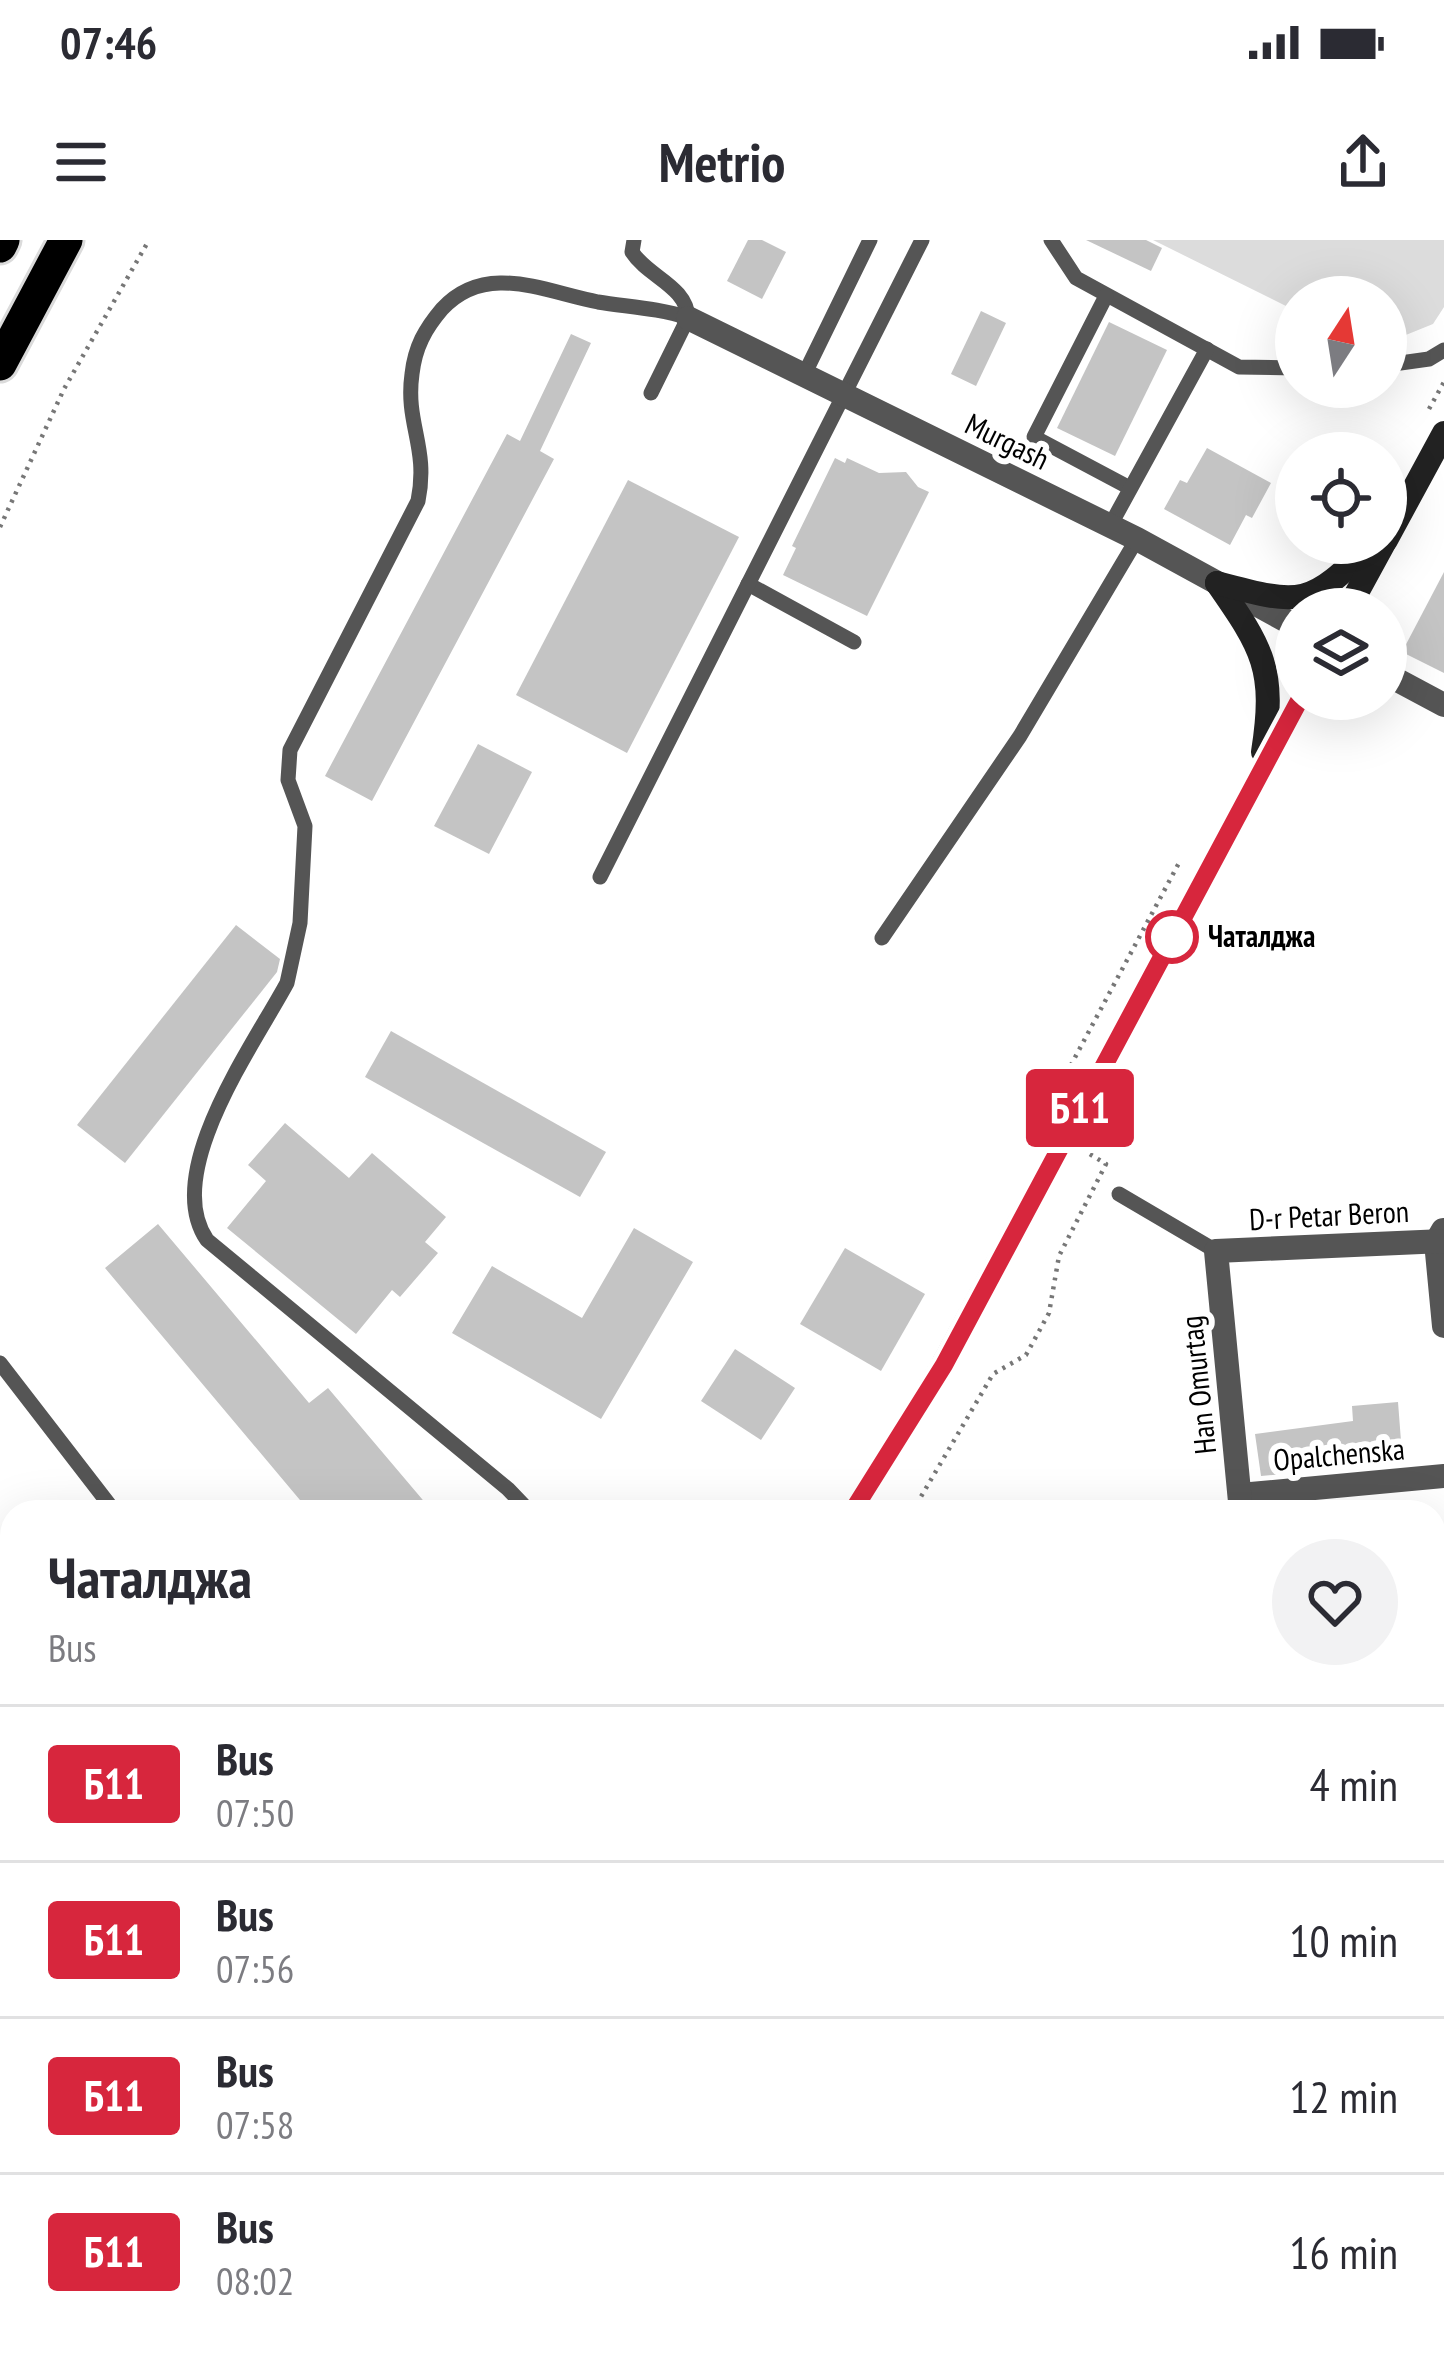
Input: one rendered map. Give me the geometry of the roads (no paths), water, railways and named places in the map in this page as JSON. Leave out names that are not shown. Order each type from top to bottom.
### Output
[{"type":"highway","points":[[0,364],[66,240]]},
{"type":"main road","points":[[1407,499],[1444,433]]},
{"type":"main road","points":[[1217,583],[1275,598],[1310,596],[1352,564]]},
{"type":"main road","points":[[1217,583],[1264,656],[1269,700],[1261,771]]},
{"type":"main road","points":[[860,1500],[944,1365],[1289,720]]},
{"type":"street","name":"Murgash","points":[[688,318],[1137,539],[1275,615]]},
{"type":"street","points":[[1407,685],[1444,705]]},
{"type":"street","points":[[1441,1236],[1444,1326]]},
{"type":"street","name":"D-r Petar Beron","points":[[1216,1252],[1441,1236]]},
{"type":"street","name":"Han Omurtag","points":[[1216,1252],[1241,1500]]},
{"type":"street","name":"Opalchenska","points":[[1264,1500],[1444,1476]]},
{"type":"lane","points":[[634,240],[632,252],[640,266],[688,305],[688,318],[651,394]]},
{"type":"lane","points":[[804,375],[870,240]]},
{"type":"lane","points":[[600,878],[922,240]]},
{"type":"lane","points":[[1052,240],[1076,278],[1106,296],[1239,367],[1275,368]]},
{"type":"lane","points":[[519,1500],[207,1240],[196,1223],[192,1197],[202,1140],[287,983],[295,957],[305,826],[288,779],[290,750],[418,500],[424,470],[410,413],[412,372],[422,332],[450,301],[484,282],[520,283],[688,318]]},
{"type":"lane","points":[[1106,296],[1034,437],[1130,488]]},
{"type":"lane","points":[[1110,526],[1207,350]]},
{"type":"lane","points":[[1407,362],[1444,350]]},
{"type":"lane","points":[[881,938],[1020,736],[1137,539]]},
{"type":"lane","points":[[748,584],[854,642]]},
{"type":"lane","points":[[1119,1194],[1216,1252]]},
{"type":"lane","points":[[0,1364],[106,1500]]},
{"type":"place","name":"Чаталджа","points":[[1172,937]]}]
